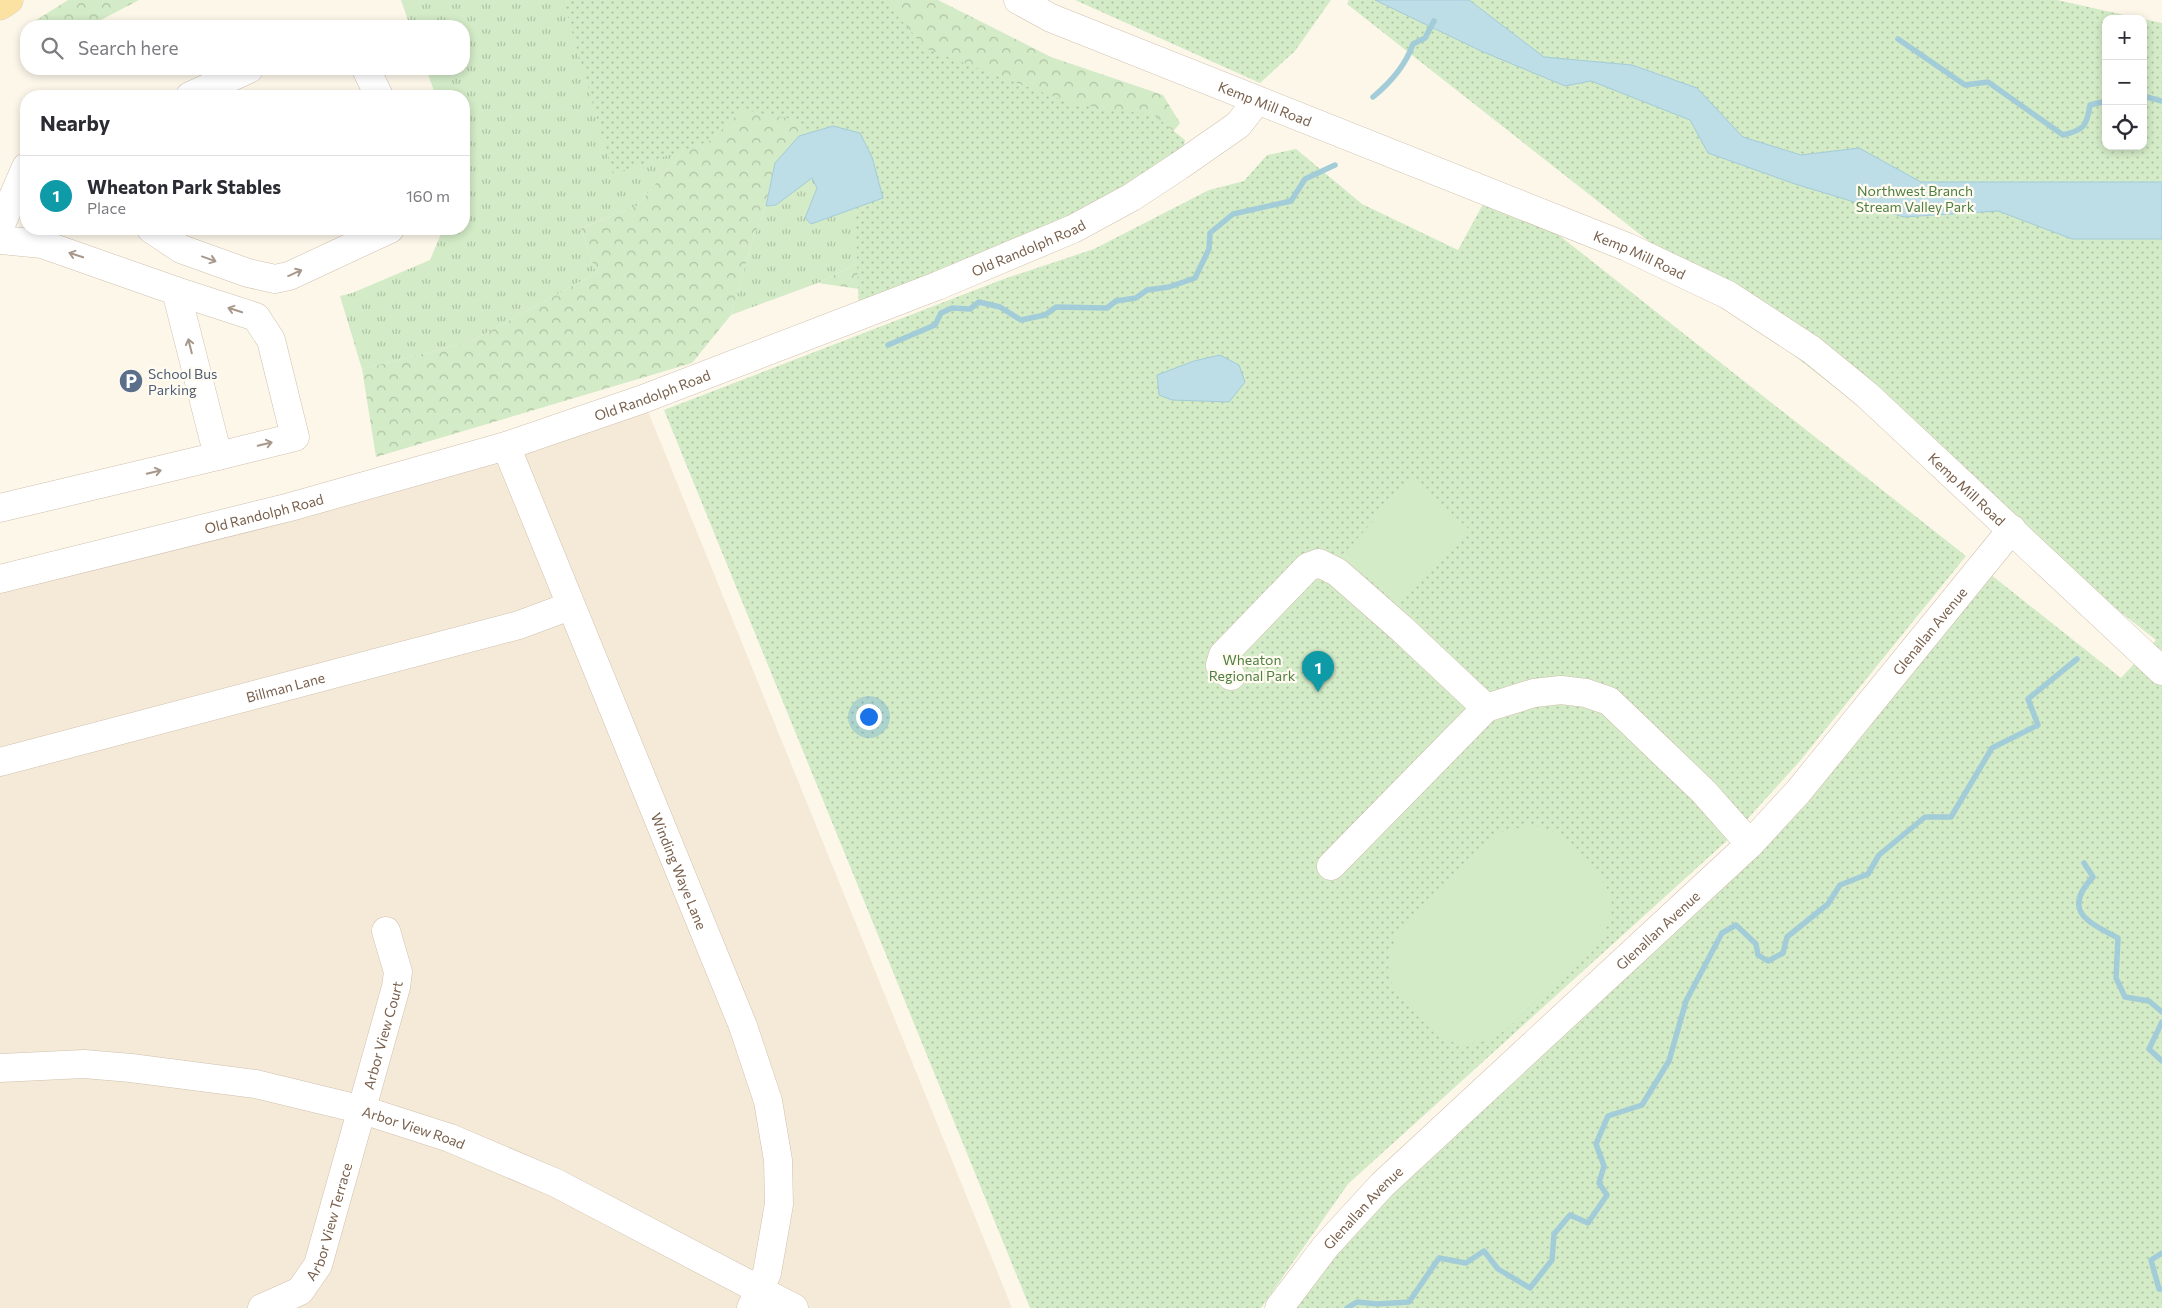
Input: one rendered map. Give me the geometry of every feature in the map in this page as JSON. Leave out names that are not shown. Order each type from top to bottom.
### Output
[{"type":"main road","points":[[0,6],[9,0]]},
{"type":"street","name":"Kemp Mill Road","points":[[1018,0],[1050,18],[1256,102],[1618,244],[1728,295],[1812,350],[1860,390],[2012,529],[2162,671]]},
{"type":"street","points":[[203,90],[236,75]]},
{"type":"street","points":[[369,75],[376,90]]},
{"type":"street","name":"Old Randolph Road","points":[[0,579],[290,507],[506,446],[643,399],[937,286],[1073,229],[1132,197],[1179,166],[1238,125],[1256,102]]},
{"type":"street","points":[[0,227],[20,182]]},
{"type":"street","points":[[160,235],[181,249],[248,273],[275,279],[289,276],[377,235]]},
{"type":"street","points":[[0,240],[42,244],[256,317],[271,340],[295,437],[107,484],[0,508]]},
{"type":"street","points":[[181,249],[170,288],[218,456]]},
{"type":"street","name":"Winding Waye Lane","points":[[506,446],[743,1026],[768,1101],[778,1160],[779,1204],[767,1273],[756,1299]]},
{"type":"street","name":"Glenallan Avenue","points":[[1279,1308],[1326,1246],[1382,1185],[1750,844],[1798,792],[2012,529]]},
{"type":"street","points":[[1231,676],[1220,664],[1223,655],[1308,567],[1319,563],[1337,572],[1402,629],[1486,708]]},
{"type":"street","name":"Billman Lane","points":[[0,762],[500,630],[570,606]]},
{"type":"street","points":[[1331,866],[1486,708],[1534,694],[1561,690],[1586,692],[1609,701],[1704,792],[1750,844]]},
{"type":"street","name":"Arbor View Court","points":[[362,1110],[398,972],[386,930]]},
{"type":"street","name":"Arbor View Road","points":[[0,1068],[84,1064],[131,1068],[256,1084],[362,1110],[450,1138],[556,1183],[756,1299],[794,1308]]},
{"type":"street","name":"Arbor View Terrace","points":[[262,1308],[300,1291],[318,1265],[362,1110]]},
{"type":"shaded area","points":[[643,399],[1012,1308],[0,1308],[0,579]]},
{"type":"green space","points":[[68,0],[139,0],[101,20],[36,20]]},
{"type":"green space","points":[[401,0],[636,0],[681,90],[732,30],[822,13],[897,29],[941,98],[955,150],[912,166],[911,237],[818,283],[731,315],[753,239],[766,206],[776,205],[812,177],[817,188],[805,218],[811,224],[883,198],[872,157],[860,134],[833,126],[833,98],[765,68],[710,119],[637,206],[581,228],[596,273],[470,342],[362,369],[340,296],[352,293],[430,260],[440,235],[470,235],[470,90],[434,90],[428,75],[470,75],[470,20],[408,20]]},
{"type":"green space","points":[[563,0],[883,0],[927,49],[1073,104],[1154,115],[1185,140],[1179,169],[859,314],[855,201],[831,154],[798,120],[742,110],[710,141],[613,174]]},
{"type":"green space","points":[[636,0],[938,0],[1051,57],[1163,95],[1180,123],[1139,174],[887,293],[818,283],[911,237],[955,150]]},
{"type":"green space","points":[[1075,0],[1331,0],[1295,51],[1260,83]]},
{"type":"green space","name":"Northwest Branch Stream Valley Park","points":[[1349,0],[2057,0],[2124,15],[2102,15],[2102,150],[2147,150],[2147,20],[2162,23],[2162,1308],[1290,1308],[1354,1202],[1744,849],[1980,566],[2121,678],[2156,640],[1347,4]]},
{"type":"green space","points":[[765,68],[833,126],[775,163],[766,206],[753,239],[731,315],[692,363],[376,457],[362,369],[470,342],[596,273],[581,228],[637,206],[710,119]]},
{"type":"green space","name":"Wheaton Regional Park","points":[[1296,149],[1362,204],[1458,250],[1494,184],[1966,556],[1799,762],[1732,836],[1348,1184],[1261,1308],[1030,1308],[664,410],[1001,280],[1094,249],[1209,190],[1244,181],[1267,155]]},
{"type":"green space","points":[[1411,478],[1469,529],[1397,603],[1342,556]]},
{"type":"green space","points":[[1531,825],[1559,835],[1577,849],[1591,865],[1604,883],[1611,898],[1612,908],[1610,917],[1603,935],[1507,1029],[1490,1040],[1461,1046],[1435,1034],[1395,991],[1388,972],[1390,953],[1399,930],[1501,832]]},
{"type":"water","points":[[1375,0],[1469,0],[1544,57],[1632,65],[1697,88],[1743,137],[1801,155],[1859,148],[1921,182],[2162,182],[2162,239],[2072,239],[1998,211],[1904,217],[1795,184],[1708,153],[1690,120],[1591,81],[1565,86],[1481,51]]},
{"type":"water","points":[[833,126],[860,133],[872,157],[883,198],[811,224],[805,218],[817,188],[812,178],[776,205],[766,206],[775,163],[799,136]]},
{"type":"water","points":[[1220,355],[1239,365],[1245,382],[1229,402],[1172,400],[1159,395],[1157,375],[1194,361]]},
{"type":"waterway","points":[[1373,97],[1397,73],[1413,44],[1425,38],[1434,21]]},
{"type":"waterway","points":[[1898,39],[1965,85],[1988,82],[2063,135],[2080,129],[2086,122],[2090,105],[2102,102]]},
{"type":"waterway","points":[[2147,97],[2162,101]]},
{"type":"waterway","points":[[888,345],[935,325],[941,313],[952,308],[970,309],[979,302],[1000,307],[1021,320],[1045,315],[1056,307],[1107,308],[1116,301],[1136,298],[1147,290],[1169,287],[1195,278],[1209,249],[1210,233],[1233,214],[1291,201],[1305,179],[1335,165]]},
{"type":"waterway","points":[[1347,1308],[1357,1302],[1377,1304],[1409,1302],[1439,1258],[1466,1263],[1484,1251],[1498,1269],[1530,1288],[1552,1260],[1554,1234],[1570,1215],[1588,1223],[1607,1195],[1599,1183],[1604,1166],[1596,1144],[1608,1116],[1642,1105],[1669,1061],[1686,1001],[1722,933],[1736,925],[1756,944],[1758,955],[1768,961],[1783,953],[1787,937],[1828,904],[1840,885],[1868,874],[1879,855],[1925,817],[1951,817],[1992,748],[2038,725],[2028,699],[2077,659]]},
{"type":"waterway","points":[[2084,863],[2093,877],[2079,899],[2079,907],[2088,921],[2118,938],[2116,978],[2125,997],[2149,1001],[2162,1012]]},
{"type":"waterway","points":[[2162,1022],[2149,1049],[2162,1061]]},
{"type":"waterway","points":[[2162,1253],[2151,1260],[2159,1289],[2162,1289]]},
{"type":"place","name":"School Bus Parking","points":[[131,381]]},
{"type":"place","name":"Wheaton Park Stables","points":[[1318,692]]}]
